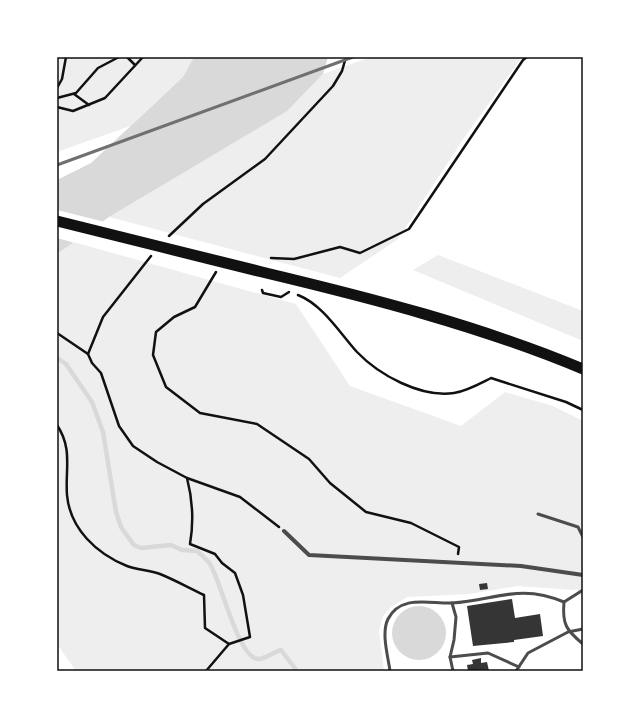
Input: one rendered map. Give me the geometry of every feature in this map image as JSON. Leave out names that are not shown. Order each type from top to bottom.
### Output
[{"type":"highway","points":[[57,221],[338,290],[479,331],[583,369]]},
{"type":"street","points":[[284,530],[309,555],[521,566],[583,575]]},
{"type":"lane","points":[[538,514],[578,527],[583,537]]},
{"type":"lane","points":[[390,671],[385,633],[388,620],[396,610],[406,604],[419,601],[452,603],[511,593],[532,592],[564,602],[583,590]]},
{"type":"lane","points":[[564,602],[563,617],[568,632],[583,644]]},
{"type":"lane","points":[[452,603],[456,618],[454,640],[450,657],[453,671]]},
{"type":"lane","points":[[516,671],[528,653],[568,632],[583,629]]},
{"type":"lane","points":[[450,657],[488,653],[518,667]]},
{"type":"path","points":[[57,88],[62,79],[66,57]]},
{"type":"path","points":[[57,98],[74,93],[98,68],[119,57]]},
{"type":"path","points":[[127,57],[135,64]]},
{"type":"path","points":[[57,107],[73,111],[105,98],[143,57]]},
{"type":"path","points":[[166,240],[203,204],[265,159],[333,86],[342,71],[346,57]]},
{"type":"path","points":[[271,258],[294,259],[340,247],[360,253],[409,228],[523,60],[527,57]]},
{"type":"path","points":[[74,93],[89,105]]},
{"type":"path","points":[[88,354],[103,317],[156,250]]},
{"type":"path","points":[[218,269],[196,307],[174,317],[156,332],[153,355],[166,387],[200,412],[256,424],[309,458],[330,483],[366,512],[411,523],[459,547]]},
{"type":"path","points":[[262,290],[263,293],[281,297],[290,292]]},
{"type":"path","points":[[284,290],[301,296],[314,305],[372,367],[392,379],[409,386],[443,394],[466,390],[491,378],[566,402],[583,410]]},
{"type":"path","points":[[57,333],[88,354],[92,363],[101,373],[119,426],[133,446],[157,462],[187,478],[240,497],[284,530]]},
{"type":"path","points":[[57,425],[68,452],[67,497],[73,518],[84,536],[104,554],[128,566],[158,573],[204,595],[205,628],[229,644]]},
{"type":"path","points":[[187,478],[193,498],[194,525],[190,544],[215,554],[222,563],[236,573],[243,595],[250,637],[229,644],[206,671]]},
{"type":"shaded area","points":[[57,57],[194,57],[183,77],[130,126],[57,152]]},
{"type":"shaded area","points":[[194,57],[328,57],[323,74],[287,111],[109,217],[57,254],[57,180],[91,163],[183,77]]},
{"type":"shaded area","points":[[371,57],[522,57],[464,138],[398,239],[340,278],[109,217],[286,111],[323,74]]},
{"type":"shaded area","points":[[73,242],[296,304],[350,386],[461,426],[505,392],[553,406],[583,421],[583,600],[577,589],[573,590],[518,586],[469,594],[407,597],[391,607],[383,616],[379,631],[384,671],[76,671],[57,644],[57,254]]},
{"type":"shaded area","points":[[438,255],[583,311],[583,341],[413,270]]},
{"type":"shaded area","points":[[414,606],[424,606],[434,610],[442,618],[446,628],[446,638],[442,648],[434,656],[424,660],[414,660],[404,656],[396,648],[392,638],[392,628],[396,618],[404,610]]},
{"type":"pier","points":[[57,210],[105,222],[75,243],[57,238]]},
{"type":"building","points":[[487,583],[488,589],[480,590],[479,584]]},
{"type":"building","points":[[512,599],[515,618],[540,614],[543,636],[514,640],[514,642],[473,646],[467,606]]},
{"type":"building","points":[[481,658],[481,663],[487,662],[489,671],[468,671],[467,665],[473,664],[472,660]]},
{"type":"waterway","points":[[57,358],[66,364],[92,402],[103,432],[116,512],[121,527],[134,545],[141,548],[171,545],[182,550],[197,551],[210,564],[237,633],[251,655],[261,659],[281,650],[297,671]]},
{"type":"railway","points":[[57,165],[353,57]]}]
